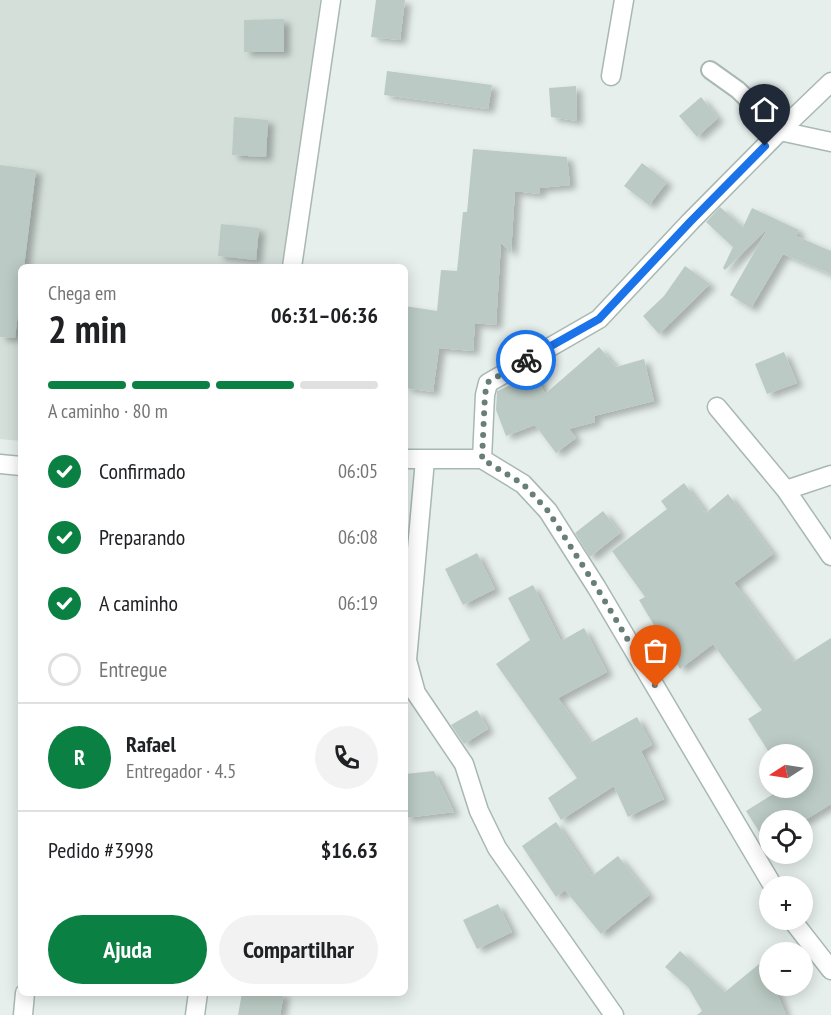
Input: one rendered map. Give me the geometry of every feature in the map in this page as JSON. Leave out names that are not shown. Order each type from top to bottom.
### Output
[{"type":"street","points":[[292,264],[331,0]]},
{"type":"street","points":[[611,76],[624,0]]},
{"type":"street","points":[[482,459],[485,394],[488,382],[599,319],[690,222],[831,82]]},
{"type":"street","points":[[780,131],[831,142]]},
{"type":"street","points":[[717,407],[786,490],[831,556]]},
{"type":"street","points":[[408,459],[482,459],[523,484],[548,511],[597,588],[767,876]]},
{"type":"street","points":[[408,649],[425,460]]},
{"type":"street","points":[[0,464],[18,466]]},
{"type":"street","points":[[786,490],[831,475]]},
{"type":"street","points":[[408,664],[416,693],[464,764],[479,811],[497,848],[614,1015]]},
{"type":"street","points":[[800,930],[831,970]]},
{"type":"street","points":[[23,1015],[25,996]]},
{"type":"street","points":[[195,1015],[198,996]]},
{"type":"lane","points":[[710,70],[738,90],[780,131]]},
{"type":"shaded area","points":[[0,0],[320,0],[288,264],[18,264],[18,441],[0,439]]},
{"type":"building","points":[[376,0],[405,0],[400,40],[371,37]]},
{"type":"building","points":[[284,19],[284,52],[244,52],[244,20]]},
{"type":"building","points":[[387,71],[492,85],[488,109],[384,95]]},
{"type":"building","points":[[576,86],[577,121],[551,117],[549,88]]},
{"type":"building","points":[[701,97],[718,118],[697,137],[679,116]]},
{"type":"building","points":[[234,117],[268,120],[266,157],[232,155]]},
{"type":"building","points":[[473,149],[567,157],[570,185],[540,188],[539,194],[515,191],[511,253],[501,243],[496,325],[475,323],[473,351],[439,348],[433,392],[408,388],[408,306],[437,311],[441,270],[457,271],[463,212],[467,212]]},
{"type":"building","points":[[642,163],[667,182],[649,205],[624,186]]},
{"type":"building","points":[[0,165],[36,170],[24,264],[18,264],[18,312],[15,338],[0,337]]},
{"type":"building","points":[[720,207],[743,227],[752,208],[799,230],[796,236],[831,251],[831,274],[783,254],[751,308],[730,295],[768,228],[725,270],[723,268],[733,247],[706,222]]},
{"type":"building","points":[[221,224],[259,228],[256,260],[218,256]]},
{"type":"building","points":[[685,266],[710,284],[659,334],[643,316],[664,296]]},
{"type":"building","points":[[599,347],[616,367],[644,359],[654,401],[594,416],[595,422],[569,429],[576,438],[556,453],[535,425],[506,436],[496,410],[497,391],[536,374],[545,394]]},
{"type":"building","points":[[784,352],[797,383],[767,394],[755,364]]},
{"type":"building","points":[[684,483],[706,513],[728,494],[773,554],[734,583],[793,662],[831,638],[831,804],[813,815],[813,810],[759,810],[759,831],[746,811],[767,798],[813,798],[813,744],[764,744],[748,719],[762,710],[713,644],[680,669],[639,600],[645,597],[612,551],[667,509],[661,501]]},
{"type":"building","points":[[603,511],[620,533],[590,557],[575,533]]},
{"type":"building","points":[[477,553],[495,589],[463,605],[445,569]]},
{"type":"building","points":[[533,585],[561,641],[584,628],[607,672],[558,698],[590,743],[637,717],[652,745],[641,751],[664,799],[628,817],[614,786],[561,820],[548,798],[577,778],[496,664],[530,640],[508,598]]},
{"type":"building","points":[[477,710],[488,729],[464,744],[451,725]]},
{"type":"building","points":[[434,771],[454,812],[408,818],[408,774]]},
{"type":"building","points":[[556,822],[592,876],[618,856],[649,895],[601,934],[565,890],[556,897],[522,846]]},
{"type":"building","points":[[498,904],[512,932],[477,949],[463,920]]},
{"type":"building","points":[[680,951],[725,992],[759,964],[759,996],[778,996],[786,1015],[697,1015],[702,1011],[688,987],[665,967]]},
{"type":"building","points":[[241,996],[283,996],[280,1015],[238,1015]]},
{"type":"way so far","points":[[526,360],[488,382],[485,394],[482,459],[523,484],[548,511],[656,687]]},
{"type":"route","points":[[526,360],[599,319],[765,146]]}]
